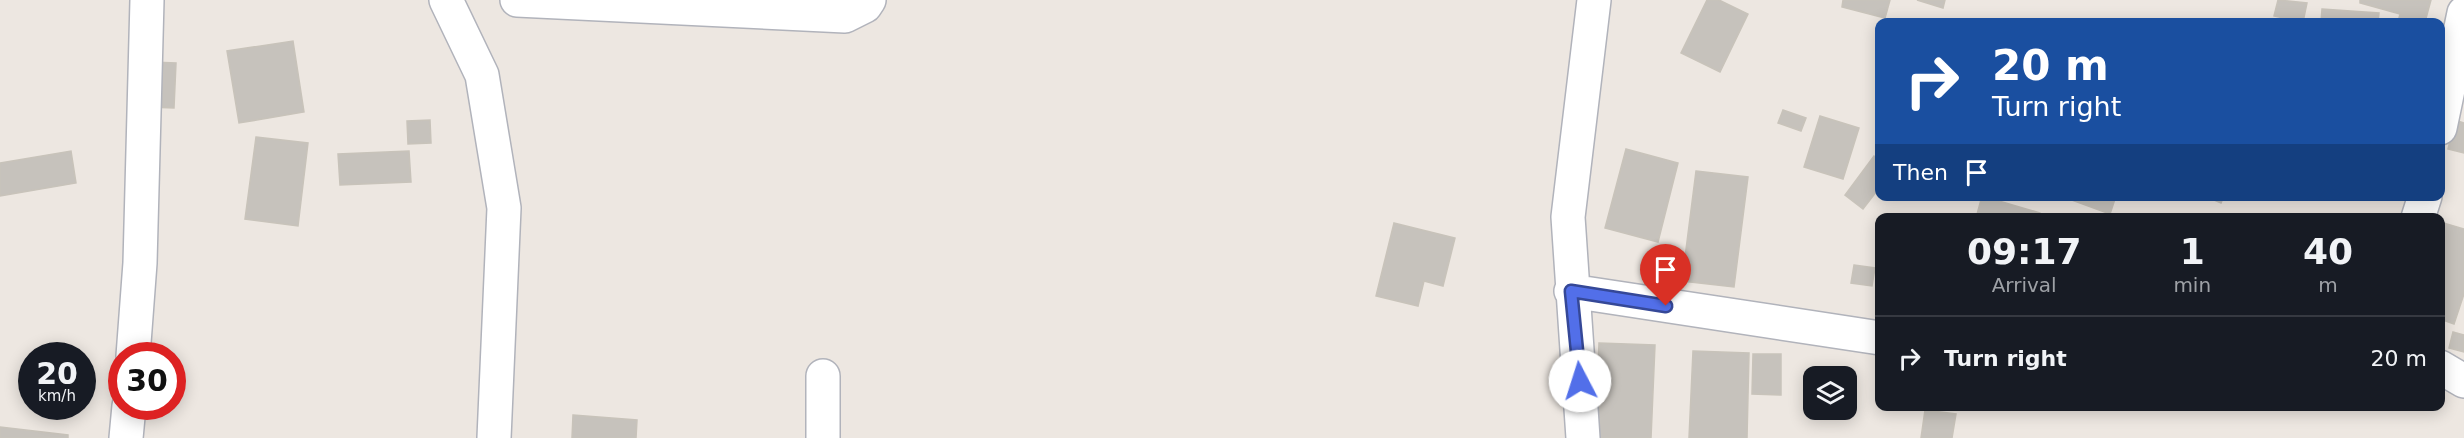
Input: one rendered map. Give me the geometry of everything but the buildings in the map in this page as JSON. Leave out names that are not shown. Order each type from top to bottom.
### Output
[{"type":"street","points":[[134,342],[140,263],[147,0]]},
{"type":"street","points":[[446,0],[482,75],[504,208],[494,438]]},
{"type":"street","points":[[517,0],[604,2],[845,16],[865,6],[869,0]]},
{"type":"street","points":[[1583,438],[1571,291],[1568,217],[1594,0]]},
{"type":"street","points":[[2445,104],[2464,13]]},
{"type":"street","points":[[1571,291],[1875,337]]},
{"type":"street","points":[[2445,370],[2464,381]]},
{"type":"street","points":[[823,376],[823,438]]},
{"type":"street","points":[[126,438],[128,420]]},
{"type":"route","points":[[1580,381],[1571,291],[1666,306]]}]
